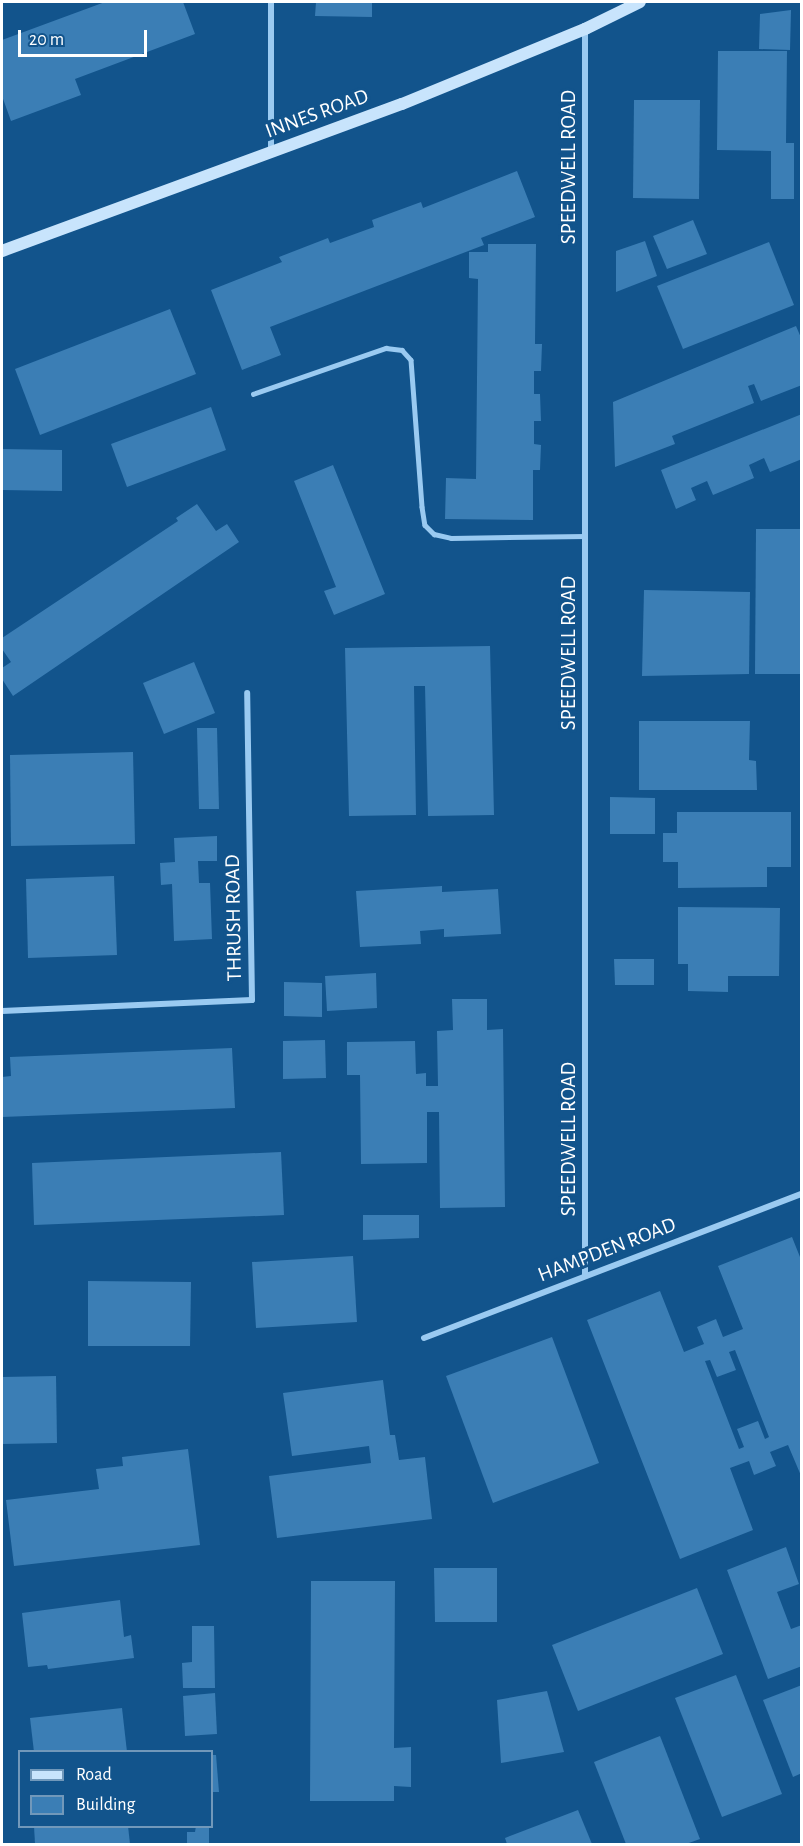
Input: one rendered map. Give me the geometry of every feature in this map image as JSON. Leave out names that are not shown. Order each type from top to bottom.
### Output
[{"type":"street","points":[[271,2],[271,151]]},
{"type":"street","name":"INNES ROAD","points":[[2,251],[271,151],[585,29],[640,2]]},
{"type":"street","name":"SPEEDWELL ROAD","points":[[585,29],[585,1276]]},
{"type":"street","name":"THRUSH ROAD","points":[[2,1011],[252,1000],[247,693]]},
{"type":"street","name":"HAMPDEN ROAD","points":[[424,1338],[801,1194]]},
{"type":"lane","points":[[254,394],[386,348],[402,350],[411,360],[425,525],[434,534],[451,538],[585,536]]},
{"type":"building","points":[[105,2],[183,2],[195,34],[75,79],[81,95],[11,121],[2,96],[2,40]]},
{"type":"building","points":[[316,2],[372,2],[372,17],[315,16]]},
{"type":"building","points":[[791,10],[790,50],[759,49],[760,14]]},
{"type":"building","points":[[718,51],[787,51],[786,143],[794,143],[794,199],[771,199],[771,151],[717,150]]},
{"type":"building","points":[[634,100],[700,100],[699,199],[633,198]]},
{"type":"building","points":[[517,171],[535,217],[481,238],[484,245],[270,327],[281,355],[242,370],[211,290],[282,262],[279,257],[328,238],[330,243],[374,227],[372,220],[421,202],[423,208]]},
{"type":"building","points":[[693,220],[707,254],[667,269],[653,236]]},
{"type":"building","points":[[645,241],[657,276],[616,292],[616,251]]},
{"type":"building","points":[[769,242],[794,305],[683,349],[657,286]]},
{"type":"building","points":[[488,244],[536,244],[535,344],[542,344],[541,371],[534,371],[534,394],[540,394],[541,421],[534,421],[534,444],[541,445],[540,470],[533,470],[533,520],[445,519],[446,478],[476,479],[478,279],[469,278],[469,252],[488,252]]},
{"type":"building","points":[[170,309],[196,374],[40,435],[15,369]]},
{"type":"building","points":[[796,326],[802,340],[802,385],[761,401],[754,384],[748,386],[754,403],[672,436],[675,444],[615,467],[613,402]]},
{"type":"building","points":[[211,407],[226,450],[127,487],[111,444]]},
{"type":"building","points":[[802,414],[802,459],[770,472],[764,458],[749,465],[754,478],[713,495],[707,481],[691,488],[696,500],[676,509],[661,470]]},
{"type":"building","points":[[2,449],[62,450],[62,491],[2,490]]},
{"type":"building","points":[[333,465],[385,594],[334,615],[324,591],[336,587],[294,481]]},
{"type":"building","points":[[197,504],[216,531],[227,524],[239,542],[13,696],[2,679],[2,668],[11,662],[2,649],[2,638],[178,521],[176,518]]},
{"type":"building","points":[[756,529],[802,529],[802,674],[755,674]]},
{"type":"building","points":[[644,590],[750,592],[749,674],[642,676]]},
{"type":"building","points":[[490,646],[494,815],[428,816],[425,686],[414,686],[416,815],[349,816],[345,648]]},
{"type":"building","points":[[194,662],[215,713],[164,734],[143,683]]},
{"type":"building","points":[[639,721],[750,721],[749,760],[756,761],[757,790],[639,790]]},
{"type":"building","points":[[197,728],[217,728],[219,809],[199,809]]},
{"type":"building","points":[[133,752],[135,844],[11,846],[10,755]]},
{"type":"building","points":[[610,797],[655,798],[655,834],[610,834]]},
{"type":"building","points":[[677,812],[791,812],[791,867],[767,867],[767,887],[678,888],[678,862],[663,862],[663,833],[677,833]]},
{"type":"building","points":[[217,836],[217,861],[198,861],[199,883],[210,883],[212,939],[174,941],[172,884],[161,885],[160,863],[175,862],[174,838]]},
{"type":"building","points":[[114,876],[117,955],[28,958],[26,879]]},
{"type":"building","points":[[442,886],[442,892],[498,889],[501,934],[444,937],[444,929],[420,931],[421,944],[360,947],[356,891]]},
{"type":"building","points":[[678,907],[780,908],[779,976],[728,976],[728,992],[688,991],[688,964],[678,964]]},
{"type":"building","points":[[614,959],[654,959],[654,985],[615,985]]},
{"type":"building","points":[[376,973],[377,1008],[327,1011],[325,976]]},
{"type":"building","points":[[284,982],[322,983],[322,1017],[284,1016]]},
{"type":"building","points":[[452,999],[487,999],[487,1030],[503,1029],[505,1207],[440,1208],[439,1112],[427,1112],[427,1163],[361,1164],[360,1075],[347,1075],[347,1042],[415,1041],[416,1074],[426,1073],[426,1086],[438,1086],[437,1031],[453,1030]]},
{"type":"building","points":[[325,1040],[326,1078],[283,1079],[283,1041]]},
{"type":"building","points":[[232,1048],[235,1108],[2,1117],[2,1077],[11,1076],[10,1057]]},
{"type":"building","points":[[281,1152],[284,1215],[34,1225],[32,1163]]},
{"type":"building","points":[[363,1215],[419,1215],[419,1238],[363,1240]]},
{"type":"building","points":[[792,1237],[802,1262],[802,1478],[788,1445],[770,1452],[776,1466],[754,1475],[749,1461],[730,1468],[753,1530],[680,1559],[587,1320],[660,1291],[684,1352],[704,1344],[697,1327],[716,1319],[723,1337],[743,1329],[718,1266]],"holes":[[[735,1350],[769,1437],[765,1439],[758,1421],[737,1429],[744,1447],[739,1449],[705,1361],[710,1360],[717,1377],[736,1370],[729,1352]]]},
{"type":"building","points":[[353,1256],[357,1322],[256,1328],[252,1262]]},
{"type":"building","points":[[88,1281],[191,1282],[190,1346],[88,1346]]},
{"type":"building","points":[[552,1337],[599,1463],[493,1503],[446,1376]]},
{"type":"building","points":[[56,1376],[57,1443],[2,1444],[2,1377]]},
{"type":"building","points":[[383,1380],[390,1435],[395,1435],[399,1460],[425,1457],[432,1519],[277,1538],[269,1476],[371,1463],[369,1446],[292,1456],[283,1393]]},
{"type":"building","points":[[188,1449],[200,1545],[14,1566],[6,1500],[99,1489],[96,1469],[123,1466],[122,1457]]},
{"type":"building","points":[[786,1547],[799,1584],[777,1592],[791,1629],[802,1625],[802,1666],[768,1679],[727,1570]]},
{"type":"building","points":[[434,1568],[497,1568],[497,1622],[435,1622]]},
{"type":"building","points":[[311,1581],[395,1581],[394,1748],[411,1747],[411,1787],[394,1786],[394,1801],[310,1801]]},
{"type":"building","points":[[697,1588],[723,1654],[578,1711],[552,1645]]},
{"type":"building","points":[[120,1600],[124,1637],[131,1635],[134,1658],[48,1669],[47,1665],[28,1667],[22,1613]]},
{"type":"building","points":[[192,1626],[214,1626],[215,1688],[183,1688],[182,1663],[192,1662]]},
{"type":"building","points":[[736,1675],[782,1794],[722,1817],[675,1698]]},
{"type":"building","points":[[802,1685],[802,1773],[793,1777],[763,1700]]},
{"type":"building","points":[[547,1691],[564,1752],[501,1763],[497,1700]]},
{"type":"building","points":[[215,1693],[217,1734],[185,1736],[183,1696]]},
{"type":"building","points":[[122,1708],[127,1750],[34,1750],[30,1718]]},
{"type":"building","points":[[660,1736],[700,1839],[686,1844],[626,1844],[594,1762]]},
{"type":"building","points":[[213,1755],[216,1755],[219,1792],[213,1792]]},
{"type":"building","points":[[578,1810],[592,1844],[507,1844],[505,1838]]},
{"type":"building","points":[[34,1828],[128,1828],[130,1844],[35,1844]]},
{"type":"building","points":[[196,1828],[209,1828],[209,1844],[187,1844],[187,1832],[195,1832]]}]
